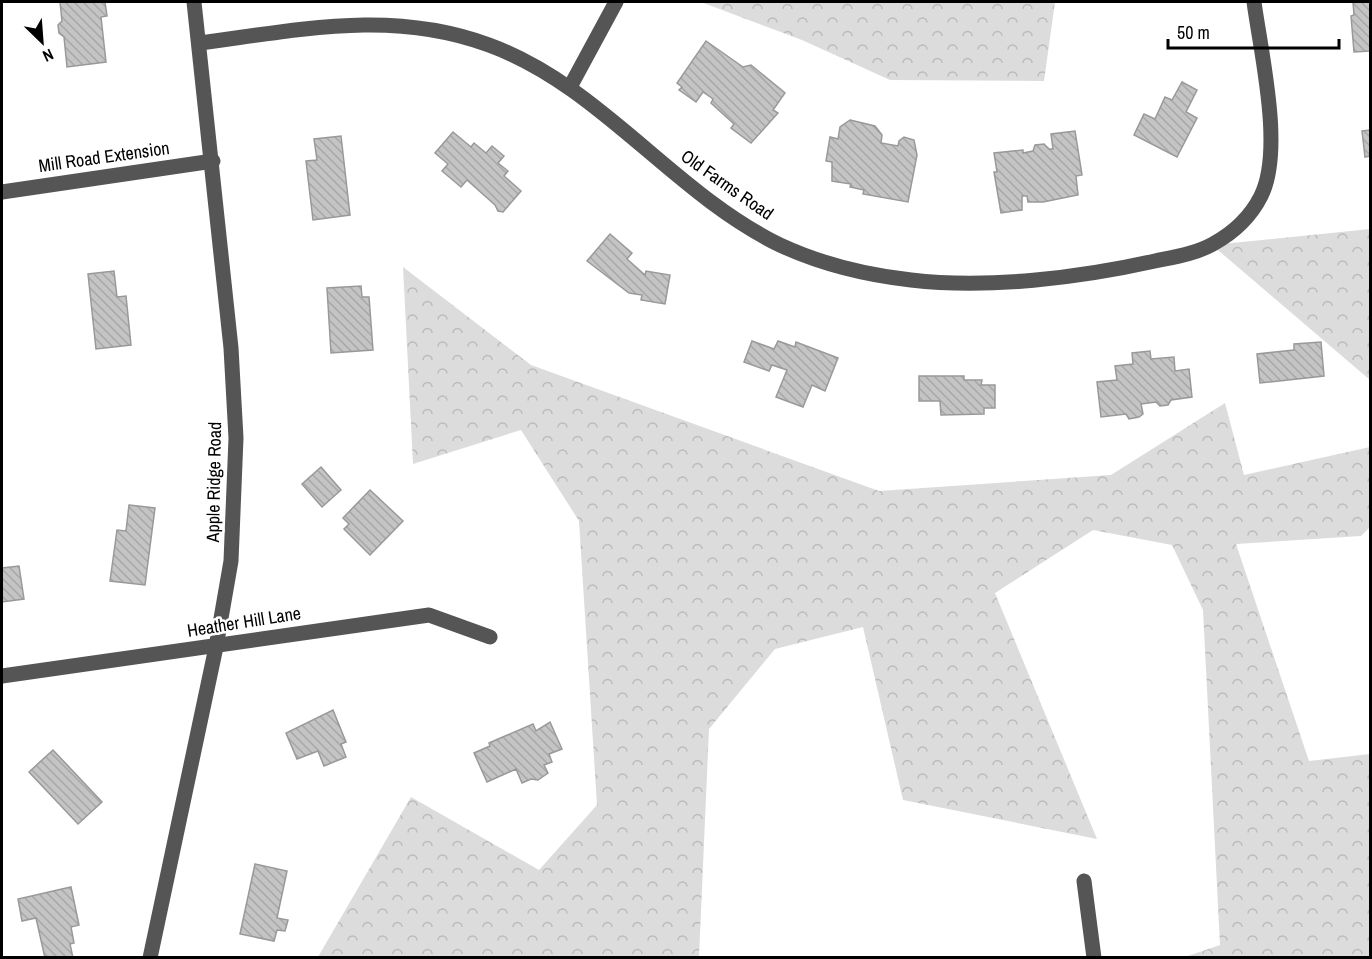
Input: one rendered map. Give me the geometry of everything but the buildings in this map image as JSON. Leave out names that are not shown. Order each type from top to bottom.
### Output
[{"type":"street","name":"Apple Ridge Road","points":[[150,957],[216,647],[231,561],[236,438],[213,161],[194,2]]},
{"type":"street","points":[[570,87],[616,2]]},
{"type":"street","name":"Old Farms Road","points":[[200,43],[344,24],[407,26],[449,33],[489,45],[529,63],[570,87],[702,195],[740,222],[781,245],[824,262],[869,274],[915,281],[991,282],[1053,278],[1130,267],[1191,253],[1221,239],[1247,217],[1261,196],[1270,169],[1272,144],[1254,2]]},
{"type":"street","name":"Mill Road Extension","points":[[2,192],[213,161]]},
{"type":"street","name":"Heather Hill Lane","points":[[2,676],[429,615],[490,637]]},
{"type":"street","points":[[1084,881],[1094,957]]},
{"type":"green space","points":[[701,2],[1055,2],[1044,81],[890,80],[802,40]]},
{"type":"green space","points":[[1370,229],[1370,380],[1212,245]]},
{"type":"green space","points":[[403,267],[531,365],[879,491],[1111,475],[1225,403],[1244,475],[1370,447],[1370,527],[1361,536],[1236,544],[1309,761],[1370,754],[1370,957],[1185,957],[1220,945],[1203,610],[1172,545],[1093,530],[995,593],[1097,839],[903,800],[863,627],[775,649],[709,729],[699,957],[318,957],[411,797],[539,870],[597,805],[579,521],[521,430],[413,464]]}]
